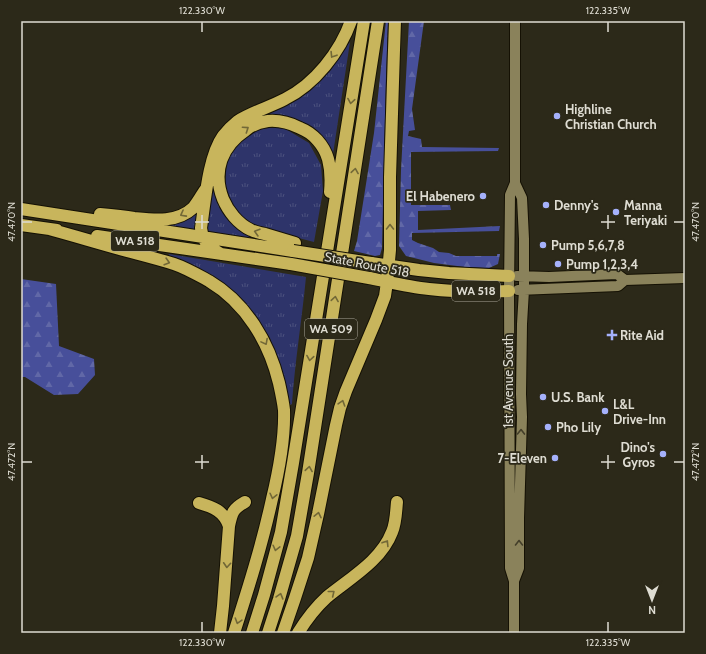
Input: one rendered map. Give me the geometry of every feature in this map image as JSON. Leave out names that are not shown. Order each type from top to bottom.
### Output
[{"type":"highway","points":[[221,254],[212,249],[203,237],[201,228],[213,158],[217,147],[230,128],[238,121],[287,99],[314,78],[330,60],[348,29],[350,21]]},
{"type":"highway","name":"WA 509","points":[[252,633],[281,532],[294,463],[364,21]]},
{"type":"highway","name":"WA 509","points":[[268,633],[297,536],[378,21]]},
{"type":"highway","points":[[283,633],[308,558],[340,408],[385,296],[390,250],[390,177],[395,21]]},
{"type":"highway","points":[[294,247],[251,230],[241,224],[231,214],[220,192],[219,175],[222,157],[227,147],[237,136],[253,125],[268,121],[284,121],[306,130],[322,146],[330,166],[329,236]]},
{"type":"highway","points":[[63,216],[89,213],[156,220],[169,219],[179,216],[193,208],[208,185]]},
{"type":"highway","name":"WA 518","points":[[21,209],[203,237],[294,247]]},
{"type":"highway","name":"WA 518","points":[[21,225],[221,254]]},
{"type":"highway","points":[[48,229],[174,264],[210,282],[229,296],[245,312],[257,328],[267,347],[275,366],[282,393],[284,409],[283,434],[278,474],[268,520],[234,633]]},
{"type":"highway","name":"State Route 518","points":[[294,247],[340,258],[389,266],[450,273],[509,276]]},
{"type":"highway","name":"State Route 518","points":[[221,254],[291,264],[412,287],[443,290],[509,291]]},
{"type":"highway","points":[[220,633],[224,606],[231,515],[234,510],[245,502]]},
{"type":"highway","points":[[298,633],[320,605],[370,563],[387,544],[396,520],[397,502]]},
{"type":"highway","points":[[199,503],[209,506],[220,513],[227,519],[229,526]]},
{"type":"main road","name":"1st Avenue South","points":[[514,633],[514,581],[510,568],[509,276],[510,195],[514,183],[515,21]]},
{"type":"main road","name":"1st Avenue South","points":[[514,183],[522,198],[524,239],[519,568],[514,581]]},
{"type":"main road","points":[[509,276],[549,277],[617,274],[625,280]]},
{"type":"main road","points":[[509,291],[618,286],[625,280],[685,278]]},
{"type":"green space","points":[[386,21],[388,23],[382,248],[380,255],[375,256],[354,251],[357,241],[374,133]]},
{"type":"green space","points":[[409,21],[424,21],[412,109],[415,130],[409,131],[408,136],[421,139],[422,147],[499,148],[498,151],[411,152],[411,205],[450,205],[451,210],[418,211],[418,230],[500,226],[499,231],[412,233],[412,240],[433,248],[439,252],[449,253],[456,256],[497,256],[497,254],[500,254],[498,264],[489,268],[434,263],[406,256],[399,246],[401,170]]},
{"type":"green space","points":[[350,42],[333,154],[323,140],[262,117],[312,88]]},
{"type":"green space","points":[[284,128],[309,143],[321,165],[323,191],[314,242],[253,225],[239,216],[231,202],[225,186],[227,159],[246,136],[256,129]]},
{"type":"green space","points":[[214,169],[215,187],[260,238],[258,240],[205,232]]},
{"type":"green space","points":[[197,210],[198,231],[158,224]]},
{"type":"green space","points":[[169,254],[306,277],[292,404],[287,407],[279,367],[270,338],[248,308],[233,291],[215,278],[168,256]]},
{"type":"green space","points":[[21,279],[56,284],[59,346],[94,359],[95,375],[78,394],[54,395],[25,377],[21,377]]},
{"type":"place","name":"Highline Christian Church","points":[[557,116]]},
{"type":"place","name":"El Habenero","points":[[483,196]]},
{"type":"place","name":"Denny's","points":[[546,205]]},
{"type":"place","name":"Manna Teriyaki","points":[[616,212]]},
{"type":"place","name":"Pump 5,6,7,8","points":[[543,245]]},
{"type":"place","name":"Pump 1,2,3,4","points":[[558,264]]},
{"type":"place","name":"Rite Aid","points":[[612,335]]},
{"type":"place","name":"U.S. Bank","points":[[543,397]]},
{"type":"place","name":"L&L Drive-Inn","points":[[605,411]]},
{"type":"place","name":"Pho Lily","points":[[548,427]]},
{"type":"place","name":"Dino's Gyros","points":[[663,454]]},
{"type":"place","name":"7-Eleven","points":[[555,458]]}]
